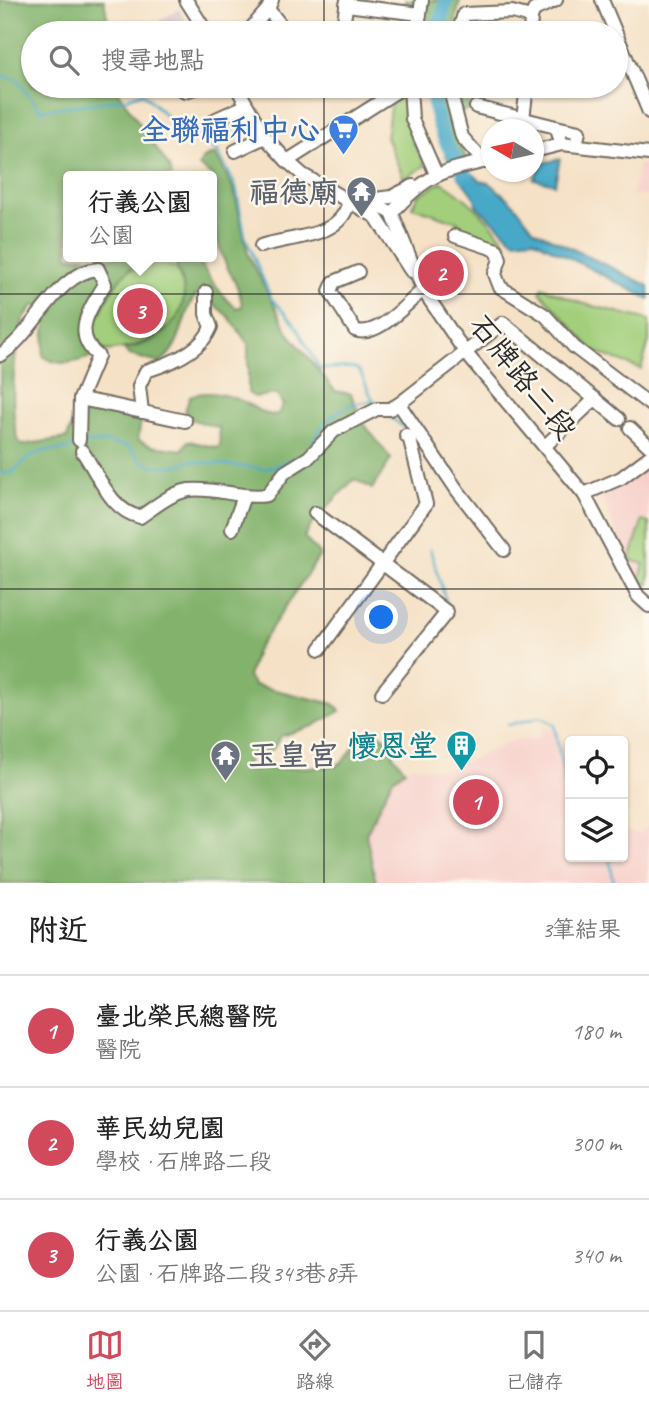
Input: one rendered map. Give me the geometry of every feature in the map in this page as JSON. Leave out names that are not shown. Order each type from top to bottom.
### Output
[{"type":"street","points":[[186,0],[199,21]]},
{"type":"street","points":[[419,21],[422,0]]},
{"type":"street","points":[[531,21],[534,10],[556,0]]},
{"type":"street","points":[[602,0],[611,21]]},
{"type":"street","points":[[344,21],[346,3],[382,5],[420,14]]},
{"type":"street","points":[[257,21],[270,4],[280,21]]},
{"type":"street","points":[[462,21],[464,14],[512,12],[531,17]]},
{"type":"street","points":[[628,60],[649,112]]},
{"type":"street","points":[[241,98],[265,137],[287,161],[303,175],[376,217],[423,290],[374,329],[360,332],[355,330],[330,290],[334,282],[358,272]]},
{"type":"street","points":[[287,161],[386,98]]},
{"type":"street","points":[[411,98],[412,119],[436,174]]},
{"type":"street","points":[[452,98],[462,137],[481,159]]},
{"type":"street","points":[[523,118],[526,98]]},
{"type":"street","points":[[216,119],[245,106]]},
{"type":"street","points":[[476,107],[579,132],[569,145]]},
{"type":"street","points":[[556,127],[569,145]]},
{"type":"street","points":[[235,151],[265,137]]},
{"type":"street","points":[[544,149],[569,145],[649,154]]},
{"type":"street","points":[[349,200],[377,201],[436,174],[481,163]]},
{"type":"street","points":[[349,200],[377,205],[392,213],[416,185]]},
{"type":"street","points":[[261,246],[282,239],[320,234],[346,211],[349,200]]},
{"type":"street","name":"石牌路二段","points":[[392,213],[423,290],[465,352],[584,494],[638,596],[649,606]]},
{"type":"street","points":[[455,236],[497,250],[500,259],[495,274],[500,287],[545,314],[574,346],[649,404]]},
{"type":"street","points":[[0,355],[11,348],[47,304],[80,273],[99,269],[105,285],[82,329],[85,341],[98,356],[80,399],[81,445],[97,477],[123,510],[141,517],[173,495],[189,490],[244,496],[267,495],[285,472],[309,457],[334,431],[377,409],[390,409],[399,404],[503,323],[619,419]]},
{"type":"street","points":[[142,412],[139,386],[146,371],[180,358],[207,337],[211,327],[206,314],[206,292]]},
{"type":"street","points":[[80,399],[111,403],[185,421]]},
{"type":"street","points":[[545,446],[595,399]]},
{"type":"street","points":[[399,404],[457,490],[503,550]]},
{"type":"street","points":[[630,428],[649,446]]},
{"type":"street","points":[[320,649],[426,504],[410,440],[405,435]]},
{"type":"street","points":[[584,494],[621,478],[649,457]]},
{"type":"street","points":[[232,529],[244,496]]},
{"type":"street","points":[[315,513],[447,612],[382,693]]},
{"type":"shaded area","points":[[179,9],[186,21],[159,21]]},
{"type":"shaded area","points":[[639,164],[649,166],[649,196],[632,195]]},
{"type":"shaded area","points":[[649,465],[649,592],[639,584],[601,497],[624,485]]},
{"type":"shaded area","points":[[544,726],[559,732],[565,758],[565,862],[628,862],[628,831],[639,834],[649,825],[649,883],[376,883],[366,834],[392,780],[411,765],[446,770],[515,740],[538,738]]},
{"type":"green space","points":[[0,0],[104,0],[108,21],[21,21],[21,98],[122,98],[170,171],[63,171],[63,262],[136,262],[115,284],[90,332],[92,341],[106,351],[74,362],[58,363],[50,360],[43,356],[47,310],[34,305],[26,315],[17,345],[13,402],[14,420],[21,445],[67,438],[75,415],[91,410],[137,415],[141,420],[138,440],[152,446],[182,450],[188,441],[218,448],[219,428],[190,419],[185,411],[190,396],[204,393],[226,395],[265,413],[278,414],[283,405],[277,394],[255,397],[248,393],[248,344],[229,317],[200,292],[189,306],[174,347],[159,363],[130,355],[124,349],[155,338],[172,324],[178,315],[184,290],[176,262],[200,262],[227,299],[237,308],[242,306],[217,240],[217,171],[206,171],[199,166],[205,157],[216,155],[234,189],[248,254],[289,334],[335,391],[351,394],[362,421],[391,459],[372,489],[354,479],[314,521],[304,537],[320,555],[256,651],[248,677],[254,685],[334,704],[340,711],[313,726],[281,736],[273,749],[249,757],[247,763],[250,770],[336,766],[365,734],[372,733],[394,744],[393,755],[405,770],[392,780],[366,834],[376,883],[0,883]]},
{"type":"green space","points":[[405,0],[460,0],[456,21],[421,21],[407,17]]},
{"type":"green space","points":[[404,98],[411,139],[426,165],[404,179],[386,137],[391,103]]},
{"type":"green space","points":[[428,98],[470,98],[469,109],[452,116],[449,123],[467,160],[451,165],[435,127]]},
{"type":"green space","points":[[442,182],[467,200],[490,223],[503,239],[497,247],[456,233],[458,222],[412,207],[418,195]]},
{"type":"green space","points":[[162,263],[176,268],[184,288],[176,320],[157,336],[132,346],[106,351],[92,341],[90,332],[104,303],[125,271]]},
{"type":"green space","points":[[542,287],[581,303],[649,320],[649,341],[641,369],[595,352],[540,292]]},
{"type":"green space","points":[[642,521],[649,523],[649,584],[639,581],[644,564],[630,560]]},
{"type":"water","points":[[560,159],[555,184],[544,181],[544,163]]},
{"type":"water","points":[[472,173],[481,182],[490,183],[515,205],[534,230],[649,286],[649,299],[533,239],[514,241],[476,205],[475,198],[458,176]]},
{"type":"waterway","points":[[441,21],[446,0]]},
{"type":"waterway","points":[[0,76],[17,79],[21,84]]},
{"type":"waterway","points":[[31,98],[40,110],[128,98]]},
{"type":"waterway","points":[[148,98],[180,130],[217,150],[236,187],[245,236],[271,298],[294,323],[320,369],[355,368],[362,376],[376,405]]},
{"type":"waterway","points":[[434,98],[442,134],[467,177]]},
{"type":"waterway","points":[[311,447],[321,429],[335,414],[353,405],[374,402]]},
{"type":"waterway","points":[[386,414],[409,431]]},
{"type":"waterway","points":[[0,473],[12,473],[30,456],[85,443],[106,442],[128,447],[143,462],[153,466],[174,466],[191,461],[266,469],[298,457]]},
{"type":"waterway","points":[[430,549],[446,601]]},
{"type":"waterway","points":[[508,725],[540,717],[554,724],[568,799]]},
{"type":"waterway","points":[[610,862],[614,883]]},
{"type":"place","name":"全聯福利中心","points":[[343,157]]},
{"type":"place","name":"福德廟","points":[[362,219]]},
{"type":"place","name":"華民幼兒園","points":[[441,273]]},
{"type":"place","name":"行義公園","points":[[140,311]]},
{"type":"place","name":"懷恩堂","points":[[461,773]]},
{"type":"place","name":"玉皇宮","points":[[225,782]]},
{"type":"place","name":"臺北榮民總醫院","points":[[476,802]]}]
